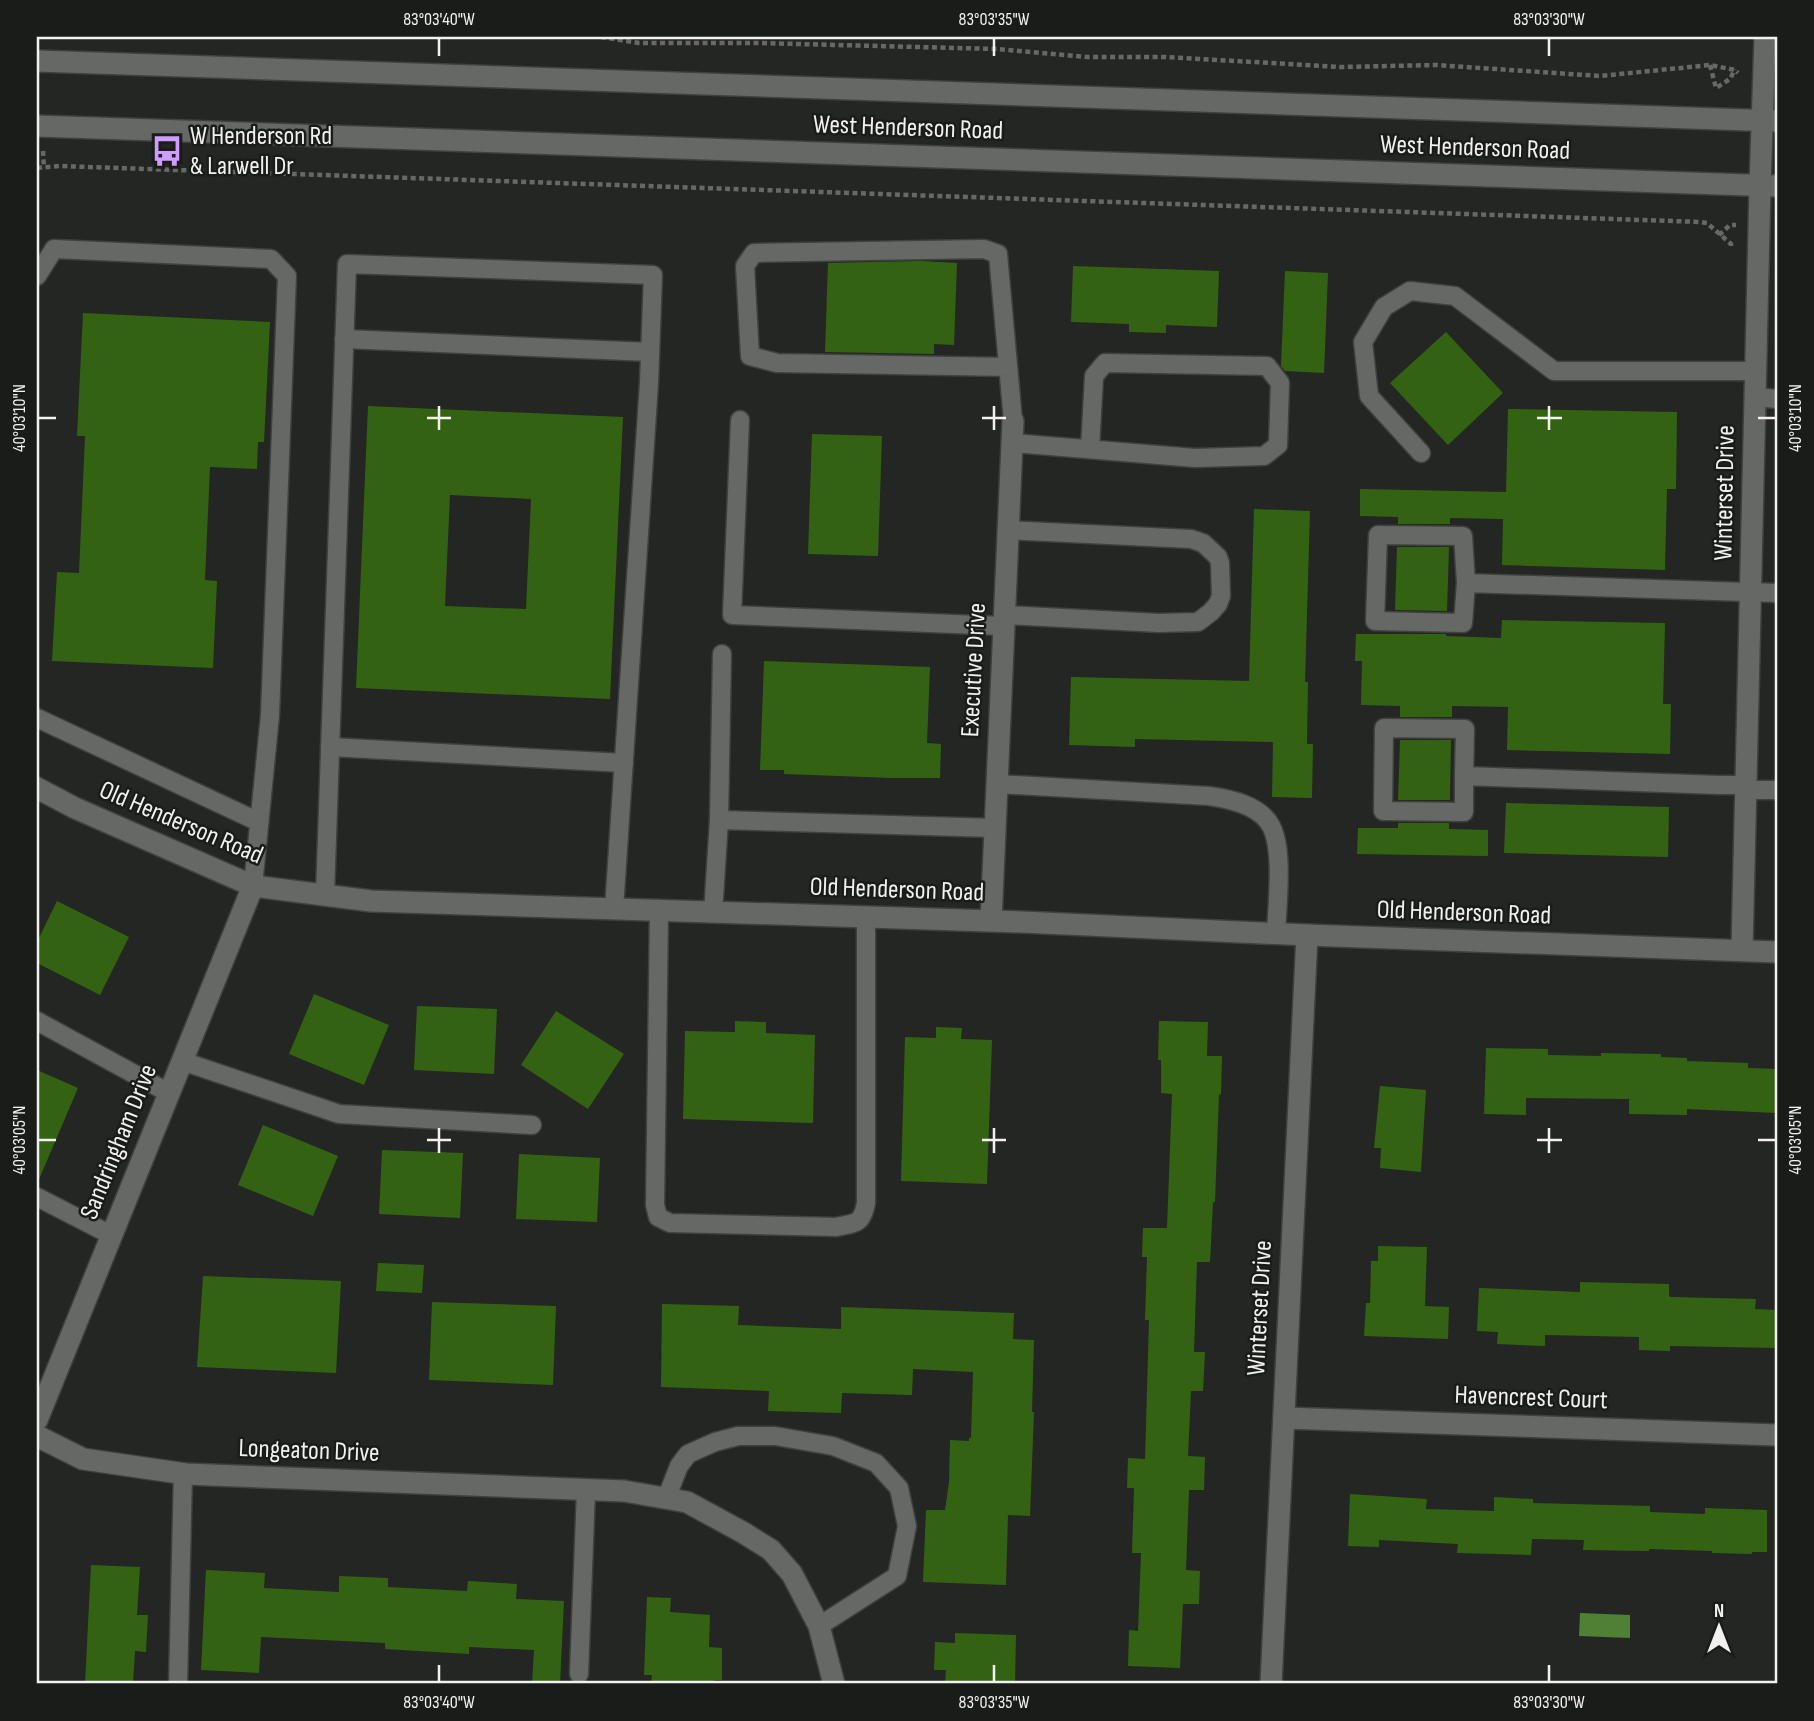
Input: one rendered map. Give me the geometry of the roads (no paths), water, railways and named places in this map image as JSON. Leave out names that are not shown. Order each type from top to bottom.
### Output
[{"type":"street","name":"Winterset Drive","points":[[1742,950],[1755,397],[1769,186],[1770,121],[1764,75],[1765,37]]},
{"type":"street","name":"West Henderson Road","points":[[37,61],[1770,121]]},
{"type":"street","name":"West Henderson Road","points":[[37,126],[1769,186]]},
{"type":"street","name":"Executive Drive","points":[[991,921],[1013,432]]},
{"type":"street","name":"Old Henderson Road","points":[[37,788],[75,808],[253,886],[371,901],[991,921],[1777,952]]},
{"type":"street","name":"Sandringham Drive","points":[[37,1420],[253,886]]},
{"type":"street","name":"Winterset Drive","points":[[1271,1684],[1307,935]]},
{"type":"street","name":"Havencrest Court","points":[[1284,1418],[1777,1435]]},
{"type":"street","name":"Longeaton Drive","points":[[37,1437],[83,1459],[183,1474],[624,1492],[687,1502],[771,1550],[792,1574],[820,1626],[834,1684]]},
{"type":"lane","points":[[37,280],[54,249],[271,260],[287,276],[270,715],[253,886]]},
{"type":"lane","points":[[1008,367],[777,362],[750,356],[745,266],[754,253],[984,249],[998,254],[1008,367],[1013,432],[1090,449],[1195,458],[1265,456],[1278,445],[1280,383],[1267,366],[1105,362],[1094,376],[1090,449]]},
{"type":"lane","points":[[325,895],[346,264],[653,275],[614,909]]},
{"type":"lane","points":[[1421,453],[1369,396],[1363,342],[1384,307],[1410,291],[1455,296],[1554,371],[1756,371]]},
{"type":"lane","points":[[344,339],[650,352]]},
{"type":"lane","points":[[1755,397],[1777,399]]},
{"type":"lane","points":[[740,420],[732,615],[1198,622],[1211,612],[1221,596],[1218,557],[1203,543],[1191,539],[1008,530]]},
{"type":"lane","points":[[1378,535],[1463,536],[1466,583],[1463,623],[1375,621],[1378,535]]},
{"type":"lane","points":[[1466,583],[1777,593]]},
{"type":"lane","points":[[713,913],[719,820],[722,654]]},
{"type":"lane","points":[[37,718],[259,822]]},
{"type":"lane","points":[[1384,728],[1465,729],[1464,776],[1464,812],[1383,811],[1384,728]]},
{"type":"lane","points":[[330,747],[624,763]]},
{"type":"lane","points":[[1464,776],[1777,790]]},
{"type":"lane","points":[[997,785],[1209,796],[1254,809],[1272,827],[1278,856],[1276,934]]},
{"type":"lane","points":[[719,820],[995,828]]},
{"type":"lane","points":[[659,911],[655,1205],[658,1217],[670,1223],[836,1227],[856,1223],[864,1215],[866,918]]},
{"type":"lane","points":[[37,1021],[169,1093]]},
{"type":"lane","points":[[182,1061],[338,1114],[532,1125]]},
{"type":"lane","points":[[37,1197],[111,1235]]},
{"type":"lane","points":[[666,1499],[679,1466],[688,1454],[737,1436],[775,1436],[833,1446],[876,1463],[900,1488],[907,1526],[897,1576],[820,1626]]},
{"type":"lane","points":[[178,1684],[183,1474]]},
{"type":"lane","points":[[579,1674],[586,1490]]},
{"type":"place","name":"W Henderson Rd & Larwell Dr","points":[[167,151]]}]
